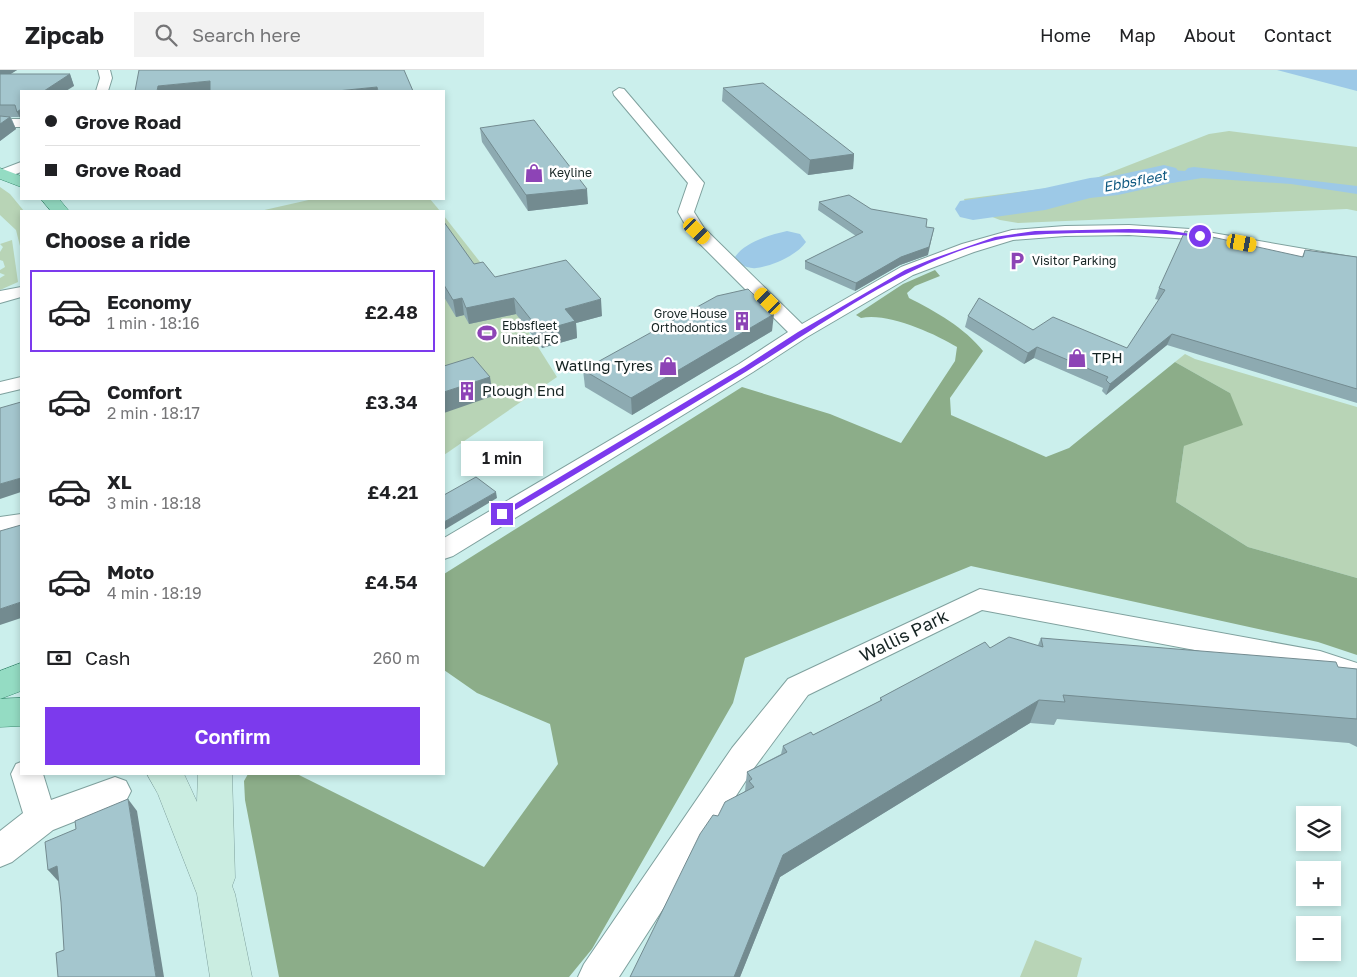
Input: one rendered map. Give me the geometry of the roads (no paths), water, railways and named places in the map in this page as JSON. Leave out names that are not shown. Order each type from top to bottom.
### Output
[{"type":"main road","points":[[1,173],[20,182]]},
{"type":"main road","points":[[51,200],[59,210]]},
{"type":"main road","points":[[0,686],[20,676]]},
{"type":"main road","points":[[0,713],[20,712]]},
{"type":"main road","points":[[166,775],[173,786],[216,894]]},
{"type":"main road","points":[[215,775],[216,894],[231,977]]},
{"type":"street","points":[[102,90],[106,78],[105,70]]},
{"type":"street","points":[[619,92],[696,183],[686,212],[697,231],[800,333]]},
{"type":"street","points":[[0,123],[20,123]]},
{"type":"street","points":[[1,173],[20,167]]},
{"type":"street","points":[[445,549],[746,368],[800,333],[907,271],[968,248],[1012,235],[1074,231],[1166,231],[1357,263]]},
{"type":"street","points":[[0,297],[20,292]]},
{"type":"street","points":[[0,388],[20,383]]},
{"type":"street","points":[[0,526],[20,522]]},
{"type":"street","name":"Wallis Park","points":[[598,977],[743,758],[798,687],[980,598],[1016,607],[1320,662],[1357,676]]},
{"type":"street","points":[[27,775],[40,819]]},
{"type":"street","points":[[0,851],[40,819],[115,790]]},
{"type":"water","points":[[1277,70],[1357,70],[1357,91]]},
{"type":"water","points":[[1194,167],[1357,186],[1357,194],[1291,184],[1202,178],[1172,183],[1161,181],[1123,192],[1096,193],[1090,188],[1091,185],[1109,184],[1156,169],[1185,171],[1188,168]]},
{"type":"waterway","name":"Ebbsfleet","points":[[973,209],[1045,199],[1090,188],[1118,185],[1164,175]]},
{"type":"waterway","name":"Ebbsfleet","points":[[754,257],[787,242]]},
{"type":"place","name":"Keyline","points":[[534,173]]},
{"type":"place","name":"Visitor Parking","points":[[1017,261]]},
{"type":"place","name":"Grove House Orthodontics","points":[[742,321]]},
{"type":"place","name":"Ebbsfleet United FC","points":[[487,333]]},
{"type":"place","name":"TPH","points":[[1077,358]]},
{"type":"place","name":"Watling Tyres","points":[[668,366]]},
{"type":"place","name":"Plough End","points":[[467,391]]}]
